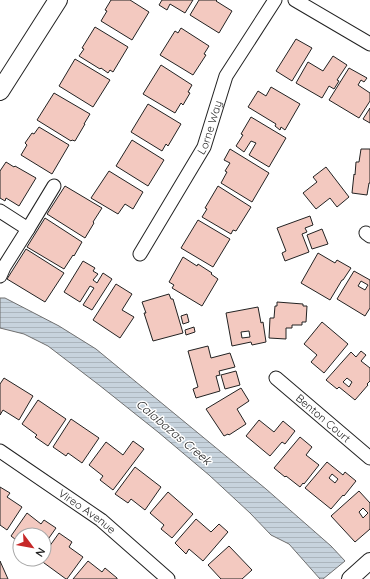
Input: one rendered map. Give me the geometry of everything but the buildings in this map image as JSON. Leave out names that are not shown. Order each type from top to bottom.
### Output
[{"type":"main road","points":[[0,91],[58,0]]},
{"type":"street","name":"Lorne Way","points":[[140,254],[204,147],[226,76],[275,0]]},
{"type":"street","points":[[296,0],[370,44]]},
{"type":"street","points":[[0,276],[54,186]]},
{"type":"street","points":[[0,211],[28,229]]},
{"type":"street","name":"Benton Court","points":[[276,378],[370,458]]},
{"type":"street","name":"Vireo Avenue","points":[[0,451],[101,520],[168,579]]},
{"type":"street","points":[[350,579],[370,561]]},
{"type":"water","name":"Calabazas Creek","points":[[0,298],[5,298],[59,326],[96,349],[266,489],[331,546],[345,561],[323,579],[320,579],[289,544],[271,535],[250,513],[209,475],[99,385],[48,346],[24,334],[0,328]]}]
